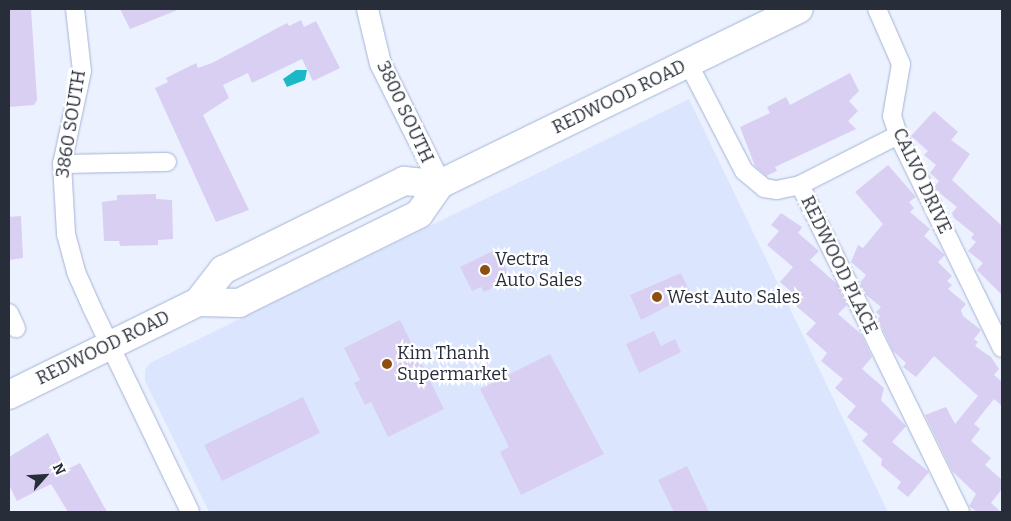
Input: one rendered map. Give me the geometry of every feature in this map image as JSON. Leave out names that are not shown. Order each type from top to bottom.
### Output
[{"type":"main road","name":"REDWOOD ROAD","points":[[198,302],[238,303],[419,214],[440,184],[798,9]]},
{"type":"main road","name":"REDWOOD ROAD","points":[[9,395],[198,302],[224,270],[404,182],[440,184]]},
{"type":"street","name":"3860 SOUTH","points":[[75,9],[82,71],[62,164],[66,234],[76,272],[109,346],[190,512]]},
{"type":"street","name":"3800 SOUTH","points":[[367,9],[380,63],[440,184]]},
{"type":"street","name":"CALVO DRIVE","points":[[877,9],[901,64],[892,116],[898,135],[1002,348]]},
{"type":"street","name":"REDWOOD PLACE","points":[[688,63],[734,153],[752,181],[776,190],[800,184],[960,512]]},
{"type":"street","points":[[800,184],[898,135]]},
{"type":"street","points":[[62,164],[166,162]]},
{"type":"shaded area","points":[[689,99],[888,512],[209,512],[145,381],[145,370],[150,363]]},
{"type":"water","points":[[296,70],[307,70],[305,80],[287,87],[283,79]]},
{"type":"building","points":[[9,9],[31,9],[37,100],[34,105],[9,107]]},
{"type":"building","points":[[120,9],[180,9],[130,29]]},
{"type":"building","points":[[301,20],[304,27],[316,21],[340,68],[313,81],[302,59],[252,83],[248,73],[223,85],[229,98],[203,115],[249,210],[216,222],[155,88],[168,82],[166,78],[196,63],[198,68],[212,63],[287,23],[289,26]]},
{"type":"building","points":[[850,73],[859,91],[849,101],[858,111],[848,121],[856,129],[775,167],[777,171],[766,176],[755,166],[740,127],[770,113],[767,107],[786,97],[790,105]]},
{"type":"building","points":[[934,111],[958,132],[951,140],[970,154],[952,180],[1002,226],[1002,295],[977,270],[983,263],[968,251],[976,242],[971,238],[974,234],[954,218],[952,213],[957,207],[937,191],[935,186],[939,181],[930,173],[936,165],[924,155],[928,151],[911,136]]},
{"type":"building","points":[[888,165],[916,197],[909,202],[914,208],[910,212],[930,229],[924,236],[945,255],[938,262],[952,276],[947,281],[952,285],[948,289],[966,304],[961,310],[963,316],[981,330],[974,339],[978,342],[975,346],[991,357],[999,369],[994,375],[1002,382],[1002,406],[994,399],[974,424],[980,429],[971,441],[991,458],[985,465],[1002,480],[1002,489],[991,503],[1001,512],[977,512],[969,506],[976,494],[952,471],[925,415],[946,407],[955,424],[978,396],[934,356],[916,377],[903,367],[906,363],[893,351],[878,319],[880,316],[876,312],[881,307],[865,294],[860,283],[866,275],[851,262],[858,245],[863,248],[883,224],[855,192]]},
{"type":"building","points":[[156,194],[156,199],[172,200],[173,239],[158,240],[158,245],[120,246],[119,241],[104,241],[102,202],[117,200],[117,195]]},
{"type":"building","points":[[781,213],[802,227],[798,233],[819,251],[810,260],[837,284],[847,305],[838,314],[861,334],[872,357],[862,369],[884,388],[881,400],[906,426],[892,442],[929,472],[908,497],[897,488],[901,482],[881,465],[882,459],[862,441],[868,434],[847,417],[856,406],[835,388],[843,379],[821,361],[827,353],[806,334],[816,323],[796,306],[801,300],[780,282],[793,267],[767,245],[779,231],[771,225]]},
{"type":"building","points":[[21,216],[23,258],[9,260],[9,217]]},
{"type":"building","name":"Vectra Auto Sales","points":[[497,249],[511,279],[484,292],[481,287],[472,291],[460,267]]},
{"type":"building","name":"West Auto Sales","points":[[681,273],[691,294],[641,320],[630,295]]},
{"type":"building","name":"Kim Thanh Supermarket","points":[[400,320],[444,409],[388,437],[371,402],[365,405],[354,383],[360,380],[344,348]]},
{"type":"building","points":[[654,331],[661,346],[675,339],[681,352],[639,373],[626,344]]},
{"type":"building","points":[[550,354],[604,454],[521,495],[500,452],[509,447],[480,389]]},
{"type":"building","points":[[303,397],[320,433],[222,481],[204,445]]},
{"type":"building","points":[[48,433],[66,470],[80,463],[107,512],[68,512],[51,484],[17,501],[9,485],[9,457]]},
{"type":"building","points":[[687,466],[709,512],[674,512],[658,480]]},
{"type":"place","name":"Vectra Auto Sales","points":[[485,270]]},
{"type":"place","name":"West Auto Sales","points":[[657,297]]},
{"type":"place","name":"Kim Thanh Supermarket","points":[[387,364]]}]
